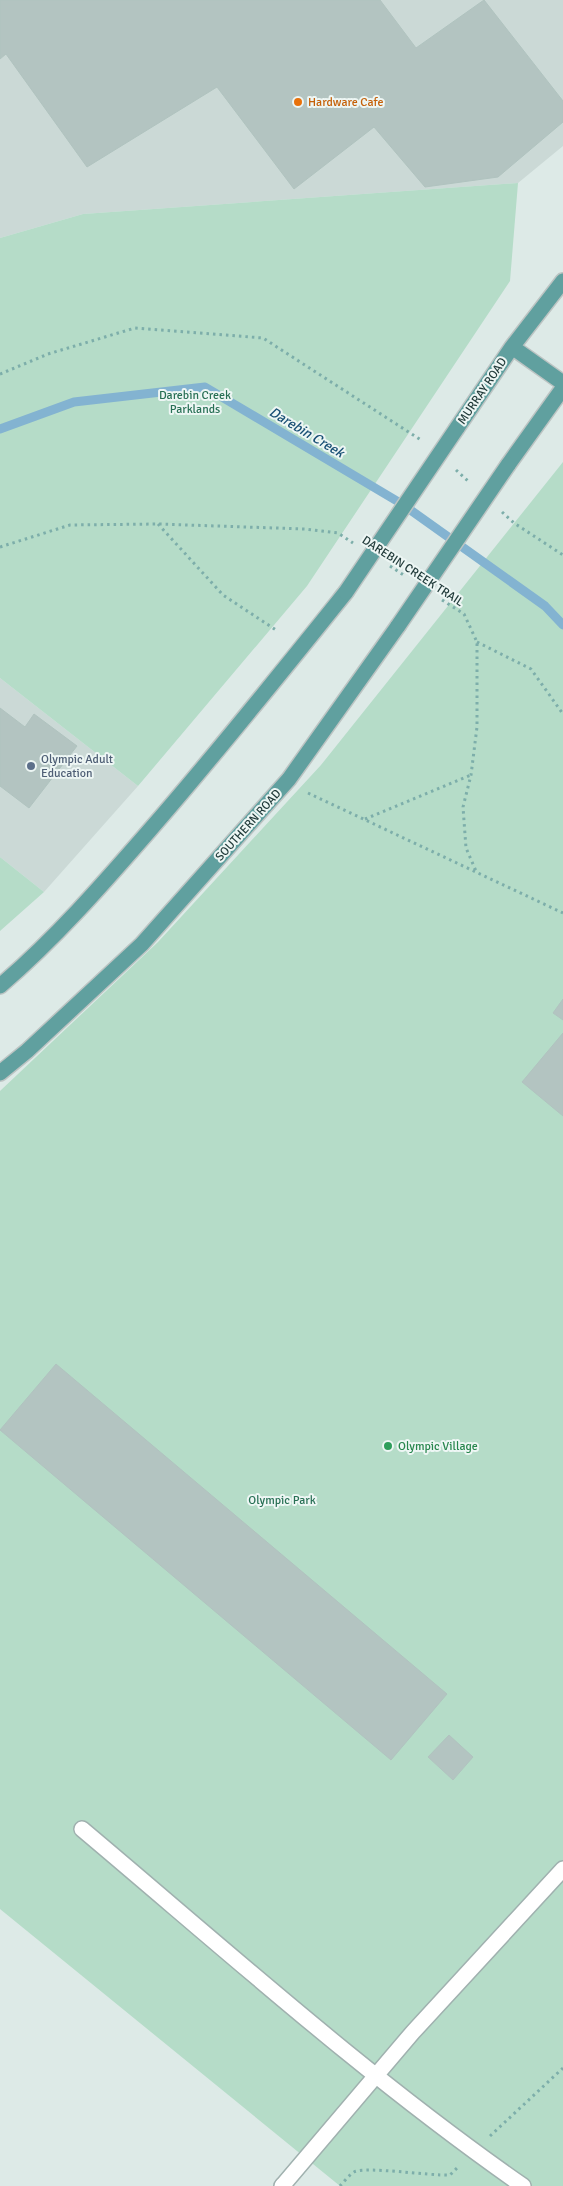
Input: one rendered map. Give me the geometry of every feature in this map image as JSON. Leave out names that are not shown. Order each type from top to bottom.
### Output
[{"type":"main road","name":"MURRAY ROAD","points":[[0,986],[32,958],[96,893],[220,750],[346,592],[512,347],[563,281]]},
{"type":"main road","points":[[512,347],[563,384]]},
{"type":"main road","name":"SOUTHERN ROAD","points":[[0,1073],[27,1051],[142,944],[289,779],[563,388]]},
{"type":"lane","points":[[82,1829],[376,2076],[475,2152],[523,2186]]},
{"type":"lane","points":[[283,2186],[413,2032],[563,1869]]},
{"type":"path","points":[[0,374],[48,354],[135,328],[263,338],[424,443]]},
{"type":"path","points":[[453,467],[473,485]]},
{"type":"path","points":[[501,510],[514,523],[563,555]]},
{"type":"path","points":[[158,524],[222,595],[276,630]]},
{"type":"path","name":"DAREBIN CREEK TRAIL","points":[[0,547],[70,525],[158,524],[305,528],[338,533],[361,548]]},
{"type":"path","name":"DAREBIN CREEK TRAIL","points":[[385,563],[409,579]]},
{"type":"path","name":"DAREBIN CREEK TRAIL","points":[[440,599],[464,614],[477,642],[477,727],[471,775],[463,807],[466,848],[476,871]]},
{"type":"path","points":[[477,642],[531,669],[563,714]]},
{"type":"path","points":[[364,819],[471,775]]},
{"type":"path","points":[[289,779],[315,798],[364,819],[563,913]]},
{"type":"shaded area","points":[[0,0],[563,0],[563,146],[518,183],[83,214],[0,238]]},
{"type":"shaded area","points":[[0,678],[138,786],[44,892],[0,857]]},
{"type":"green space","name":"Darebin Creek Parklands","points":[[518,183],[510,281],[307,586],[138,786],[0,678],[0,238],[83,214]]},
{"type":"green space","name":"Olympic Park","points":[[563,462],[563,2186],[340,2186],[0,1909],[0,1091],[158,942],[321,765]]},
{"type":"green space","points":[[0,857],[44,892],[0,931]]},
{"type":"building","points":[[0,0],[380,0],[416,48],[484,0],[563,101],[563,122],[498,177],[425,187],[374,127],[294,189],[217,87],[87,167],[6,54],[0,59]]},
{"type":"building","name":"Olympic Adult Education","points":[[0,708],[25,727],[34,714],[77,746],[29,808],[0,786]]},
{"type":"building","points":[[563,999],[563,1020],[553,1013]]},
{"type":"building","points":[[563,1033],[563,1116],[522,1082]]},
{"type":"building","points":[[56,1364],[447,1694],[391,1760],[0,1430]]},
{"type":"building","points":[[449,1735],[473,1757],[453,1780],[428,1757]]},
{"type":"waterway","name":"Darebin Creek","points":[[0,429],[74,402],[205,387],[402,504],[545,606],[563,625]]},
{"type":"place","name":"Hardware Cafe","points":[[298,102]]},
{"type":"place","name":"Olympic Adult Education","points":[[31,766]]},
{"type":"place","name":"Olympic Village","points":[[388,1446]]}]
